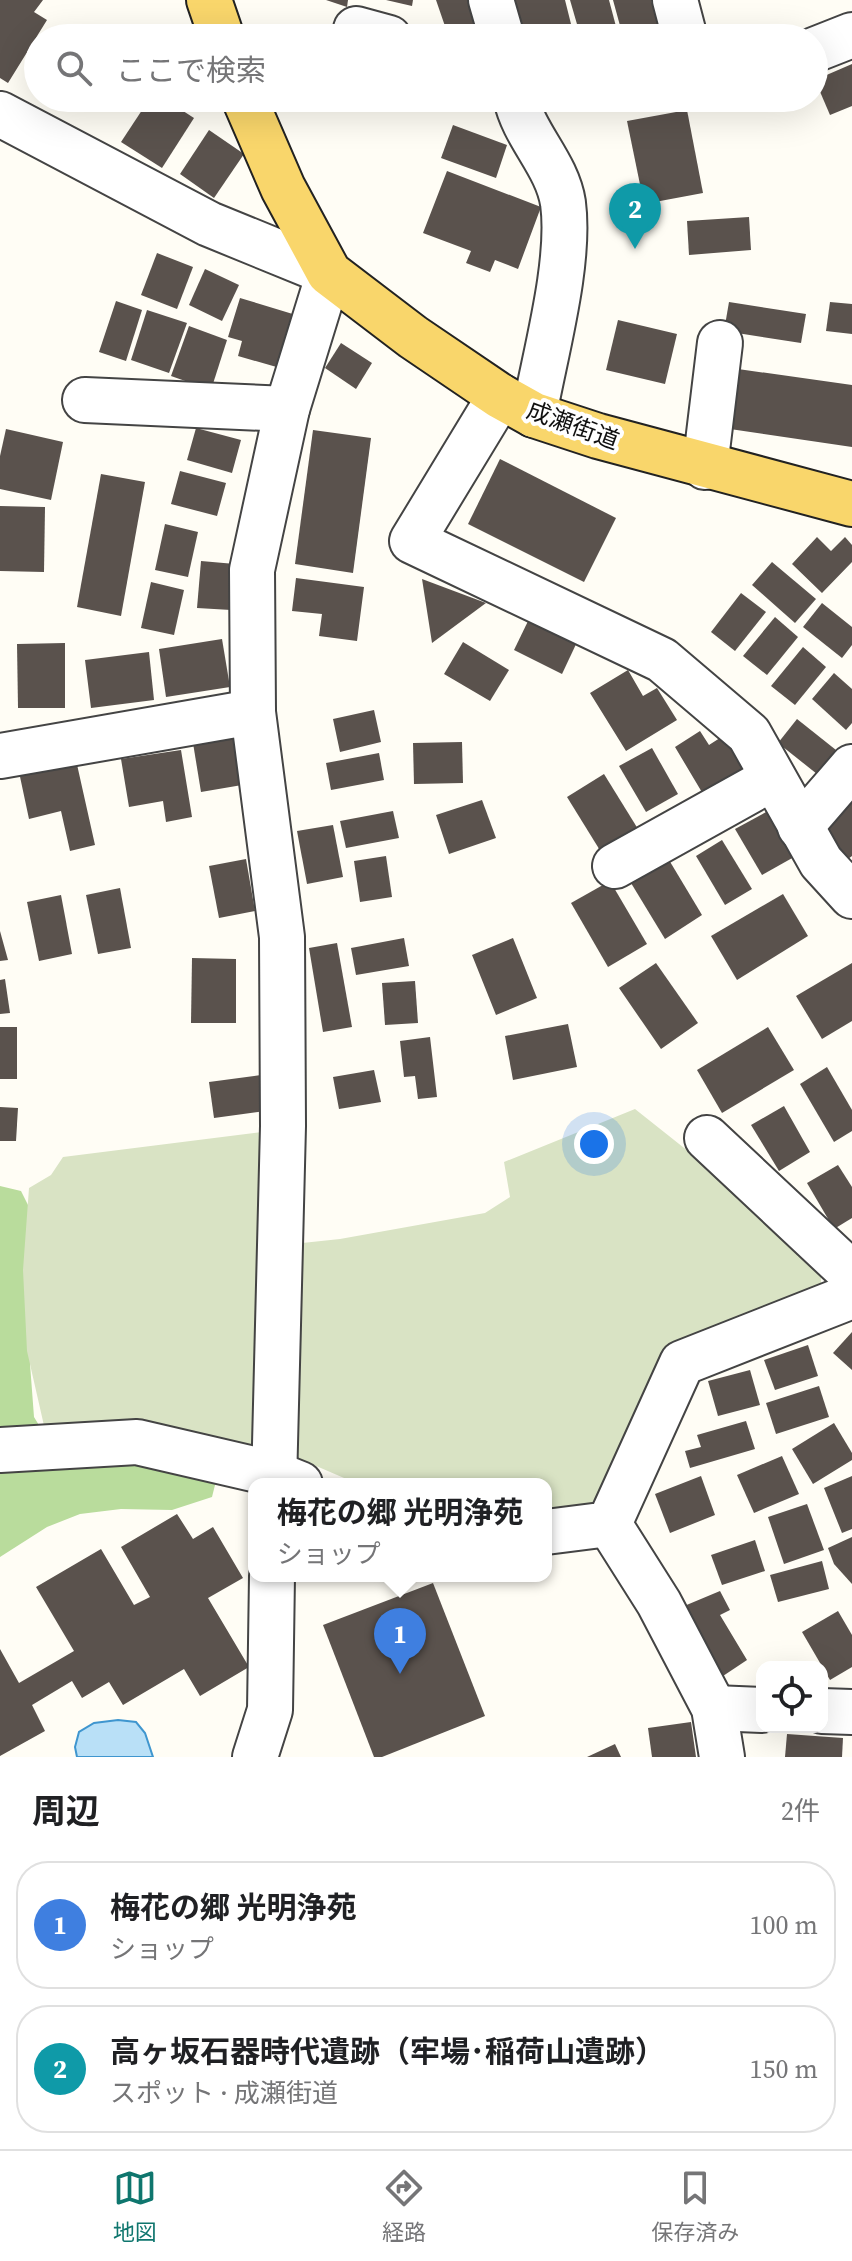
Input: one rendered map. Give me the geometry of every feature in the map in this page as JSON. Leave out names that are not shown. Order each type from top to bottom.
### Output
[{"type":"main road","points":[[209,0],[217,24]]},
{"type":"main road","points":[[250,112],[283,188],[329,273]]},
{"type":"main road","name":"成瀬街道","points":[[329,273],[413,337],[517,405],[598,436],[852,504]]},
{"type":"street","points":[[491,0],[498,24]]},
{"type":"street","points":[[675,0],[681,24]]},
{"type":"street","points":[[828,44],[852,35]]},
{"type":"street","points":[[519,112],[548,163],[563,202],[562,265],[517,405],[412,541],[662,660],[749,734],[821,862],[852,896]]},
{"type":"street","points":[[0,114],[209,224],[329,273],[287,409],[252,570],[253,712],[282,937],[283,1478]]},
{"type":"street","points":[[705,467],[720,343]]},
{"type":"street","points":[[85,400],[287,409]]},
{"type":"street","points":[[0,756],[253,712]]},
{"type":"street","points":[[800,827],[852,767]]},
{"type":"street","points":[[615,866],[773,778]]},
{"type":"street","points":[[707,1138],[852,1274]]},
{"type":"street","points":[[609,1524],[682,1363],[852,1296]]},
{"type":"street","points":[[0,1450],[137,1442],[272,1478]]},
{"type":"street","points":[[552,1531],[609,1524]]},
{"type":"street","points":[[609,1524],[659,1603],[714,1708],[722,1757]]},
{"type":"street","points":[[255,1757],[270,1710],[272,1582]]},
{"type":"street","points":[[714,1708],[756,1710]]},
{"type":"street","points":[[828,1711],[852,1712]]},
{"type":"green space","points":[[635,1109],[698,1159],[821,1275],[821,1290],[672,1344],[599,1505],[552,1511],[552,1478],[344,1478],[257,1444],[237,1451],[45,1430],[27,1351],[23,1270],[29,1188],[51,1175],[63,1157],[270,1131],[274,1246],[340,1239],[485,1213],[510,1197],[504,1162]]},
{"type":"green space","points":[[0,1186],[21,1191],[35,1219],[30,1364],[34,1417],[51,1445],[217,1477],[212,1497],[172,1510],[121,1509],[80,1514],[47,1527],[0,1557]]},
{"type":"water","points":[[118,1720],[136,1722],[145,1733],[153,1757],[77,1757],[75,1747],[79,1732],[94,1723]]},
{"type":"building","points":[[0,0],[43,0],[34,12],[47,20],[45,24],[24,24],[24,57],[8,83],[0,78]]},
{"type":"building","points":[[326,0],[348,0],[347,7]]},
{"type":"building","points":[[386,0],[413,0],[412,6]]},
{"type":"building","points":[[436,0],[474,0],[483,24],[444,24]]},
{"type":"building","points":[[512,0],[565,0],[571,24],[518,24]]},
{"type":"building","points":[[570,0],[609,0],[615,24],[577,24]]},
{"type":"building","points":[[613,0],[651,0],[658,24],[620,24]]},
{"type":"building","points":[[852,64],[852,106],[830,115],[828,110],[828,74]]},
{"type":"building","points":[[141,112],[185,112],[194,118],[162,168],[121,142]]},
{"type":"building","points":[[687,112],[703,193],[644,204],[627,121]]},
{"type":"building","points":[[453,125],[507,145],[496,178],[441,158]]},
{"type":"building","points":[[209,130],[244,154],[214,198],[180,174]]},
{"type":"building","points":[[447,171],[541,207],[518,269],[495,260],[490,272],[466,263],[471,251],[423,233]]},
{"type":"building","points":[[749,217],[751,250],[689,255],[687,221]]},
{"type":"building","points":[[157,253],[193,267],[177,309],[141,295]]},
{"type":"building","points":[[205,269],[239,285],[222,321],[189,305]]},
{"type":"building","points":[[240,298],[296,315],[280,368],[238,356],[242,341],[228,337]]},
{"type":"building","points":[[116,301],[142,310],[126,361],[99,352]]},
{"type":"building","points":[[729,302],[806,314],[801,343],[724,331]]},
{"type":"building","points":[[830,302],[852,304],[852,334],[826,331]]},
{"type":"building","points":[[147,310],[187,323],[169,373],[131,360]]},
{"type":"building","points":[[618,320],[677,334],[665,384],[606,370]]},
{"type":"building","points":[[189,326],[227,340],[211,390],[171,376]]},
{"type":"building","points":[[341,343],[372,363],[356,389],[325,368]]},
{"type":"building","points":[[738,369],[852,385],[852,447],[730,429]]},
{"type":"building","points":[[196,428],[241,440],[232,473],[187,460]]},
{"type":"building","points":[[6,429],[63,442],[51,500],[0,489],[0,456]]},
{"type":"building","points":[[313,430],[371,438],[353,573],[295,564]]},
{"type":"building","points":[[500,459],[616,518],[584,582],[468,524]]},
{"type":"building","points":[[180,471],[226,483],[217,516],[171,504]]},
{"type":"building","points":[[101,474],[145,482],[121,616],[77,607]]},
{"type":"building","points":[[0,506],[45,507],[44,572],[0,571]]},
{"type":"building","points":[[165,524],[198,532],[188,577],[155,570]]},
{"type":"building","points":[[817,537],[831,551],[845,537],[852,545],[852,562],[822,593],[792,564]]},
{"type":"building","points":[[201,561],[235,564],[231,610],[197,608]]},
{"type":"building","points":[[772,562],[816,599],[795,623],[752,585]]},
{"type":"building","points":[[296,578],[364,587],[357,641],[319,636],[322,614],[292,611]]},
{"type":"building","points":[[422,579],[486,603],[432,643]]},
{"type":"building","points":[[151,582],[184,590],[174,635],[141,628]]},
{"type":"building","points":[[741,593],[766,612],[735,651],[711,632]]},
{"type":"building","points":[[822,603],[852,627],[852,645],[842,658],[803,627]]},
{"type":"building","points":[[530,617],[578,640],[562,674],[514,650]]},
{"type":"building","points":[[775,617],[798,637],[767,675],[743,656]]},
{"type":"building","points":[[222,639],[230,687],[166,697],[159,649]]},
{"type":"building","points":[[463,642],[509,670],[490,701],[444,674]]},
{"type":"building","points":[[65,643],[65,708],[18,708],[17,644]]},
{"type":"building","points":[[803,647],[826,667],[795,705],[771,686]]},
{"type":"building","points":[[149,652],[154,700],[91,708],[85,660]]},
{"type":"building","points":[[628,670],[643,696],[657,688],[677,720],[626,751],[590,693]]},
{"type":"building","points":[[834,673],[852,689],[852,723],[846,730],[812,699]]},
{"type":"building","points":[[374,710],[381,742],[340,752],[333,719]]},
{"type":"building","points":[[797,719],[836,750],[817,774],[778,743]]},
{"type":"building","points":[[700,731],[709,745],[723,736],[743,769],[703,794],[675,747]]},
{"type":"building","points":[[234,737],[242,785],[201,792],[193,743]]},
{"type":"building","points":[[462,742],[463,783],[414,784],[413,743]]},
{"type":"building","points":[[652,748],[678,794],[646,812],[619,766]]},
{"type":"building","points":[[181,750],[192,817],[166,822],[163,801],[129,807],[121,759]]},
{"type":"building","points":[[379,753],[384,780],[331,790],[326,763]]},
{"type":"building","points":[[76,760],[95,845],[70,851],[61,811],[29,819],[19,772]]},
{"type":"building","points":[[604,774],[638,829],[601,852],[567,797]]},
{"type":"building","points":[[482,800],[496,838],[449,854],[436,815]]},
{"type":"building","points":[[852,802],[852,856],[848,859],[822,830]]},
{"type":"building","points":[[393,811],[399,838],[346,848],[340,821]]},
{"type":"building","points":[[768,811],[794,857],[762,875],[735,829]]},
{"type":"building","points":[[333,825],[343,877],[307,884],[297,831]]},
{"type":"building","points":[[722,840],[752,889],[725,905],[696,856]]},
{"type":"building","points":[[386,856],[392,897],[360,902],[354,861]]},
{"type":"building","points":[[246,859],[255,911],[219,918],[209,866]]},
{"type":"building","points":[[669,860],[702,915],[665,939],[631,883]]},
{"type":"building","points":[[610,881],[647,944],[608,967],[571,903]]},
{"type":"building","points":[[120,888],[131,948],[98,954],[86,895]]},
{"type":"building","points":[[783,894],[808,936],[737,980],[711,936]]},
{"type":"building","points":[[61,895],[72,954],[39,961],[27,902]]},
{"type":"building","points":[[0,931],[8,960],[0,961]]},
{"type":"building","points":[[404,938],[409,966],[356,975],[351,948]]},
{"type":"building","points":[[513,938],[537,998],[496,1015],[472,955]]},
{"type":"building","points":[[337,943],[352,1027],[323,1032],[309,948]]},
{"type":"building","points":[[192,958],[236,959],[236,1023],[191,1023]]},
{"type":"building","points":[[656,963],[698,1023],[661,1049],[619,988]]},
{"type":"building","points":[[852,963],[852,1021],[822,1039],[796,996]]},
{"type":"building","points":[[5,979],[10,1013],[0,1014],[0,980]]},
{"type":"building","points":[[415,981],[418,1023],[385,1025],[382,983]]},
{"type":"building","points":[[568,1024],[577,1067],[513,1080],[505,1036]]},
{"type":"building","points":[[0,1027],[17,1027],[17,1079],[0,1079]]},
{"type":"building","points":[[768,1027],[794,1070],[722,1113],[697,1070]]},
{"type":"building","points":[[430,1037],[437,1097],[418,1099],[415,1076],[404,1077],[400,1041]]},
{"type":"building","points":[[827,1067],[852,1110],[852,1131],[834,1142],[800,1084]]},
{"type":"building","points":[[374,1070],[381,1102],[339,1109],[333,1077]]},
{"type":"building","points":[[261,1075],[266,1111],[214,1118],[209,1082]]},
{"type":"building","points":[[784,1106],[810,1152],[779,1171],[751,1125]]},
{"type":"building","points":[[0,1107],[18,1108],[16,1141],[0,1141]]},
{"type":"building","points":[[838,1165],[852,1187],[852,1218],[834,1229],[807,1183]]},
{"type":"building","points":[[852,1332],[852,1370],[833,1353]]},
{"type":"building","points":[[808,1345],[818,1376],[775,1390],[764,1360]]},
{"type":"building","points":[[750,1370],[760,1405],[718,1416],[708,1381]]},
{"type":"building","points":[[819,1386],[829,1417],[776,1434],[766,1403]]},
{"type":"building","points":[[746,1421],[755,1449],[690,1468],[685,1451],[701,1447],[697,1435]]},
{"type":"building","points":[[834,1423],[852,1453],[852,1460],[813,1484],[792,1449]]},
{"type":"building","points":[[782,1456],[799,1494],[754,1513],[737,1475]]},
{"type":"building","points":[[701,1476],[715,1515],[670,1533],[655,1494]]},
{"type":"building","points":[[852,1476],[852,1529],[842,1533],[824,1488]]},
{"type":"building","points":[[807,1504],[824,1550],[784,1564],[768,1517]]},
{"type":"building","points":[[177,1514],[193,1539],[213,1527],[243,1578],[208,1598],[249,1667],[200,1696],[184,1669],[123,1705],[109,1682],[82,1698],[72,1681],[32,1705],[45,1731],[0,1756],[0,1649],[19,1683],[74,1651],[36,1587],[101,1549],[134,1605],[150,1597],[121,1547]]},
{"type":"building","points":[[852,1537],[852,1584],[834,1564],[828,1548]]},
{"type":"building","points":[[755,1540],[765,1571],[722,1585],[711,1555]]},
{"type":"building","points":[[822,1561],[829,1589],[778,1602],[770,1575]]},
{"type":"building","points":[[433,1583],[485,1716],[382,1757],[374,1757],[323,1625]]},
{"type":"building","points":[[720,1591],[730,1610],[720,1615],[747,1660],[720,1678],[677,1609]]},
{"type":"building","points":[[838,1611],[852,1635],[852,1667],[830,1680],[828,1661],[819,1661],[802,1632]]},
{"type":"building","points":[[691,1722],[696,1757],[652,1757],[648,1728]]},
{"type":"building","points":[[787,1734],[843,1738],[842,1757],[785,1757]]},
{"type":"building","points":[[615,1744],[621,1757],[587,1757]]},
{"type":"place","name":"高ヶ坂石器時代遺跡（牢場･稲荷山遺跡）","points":[[635,249]]},
{"type":"place","name":"梅花の郷 光明浄苑","points":[[400,1674]]}]
